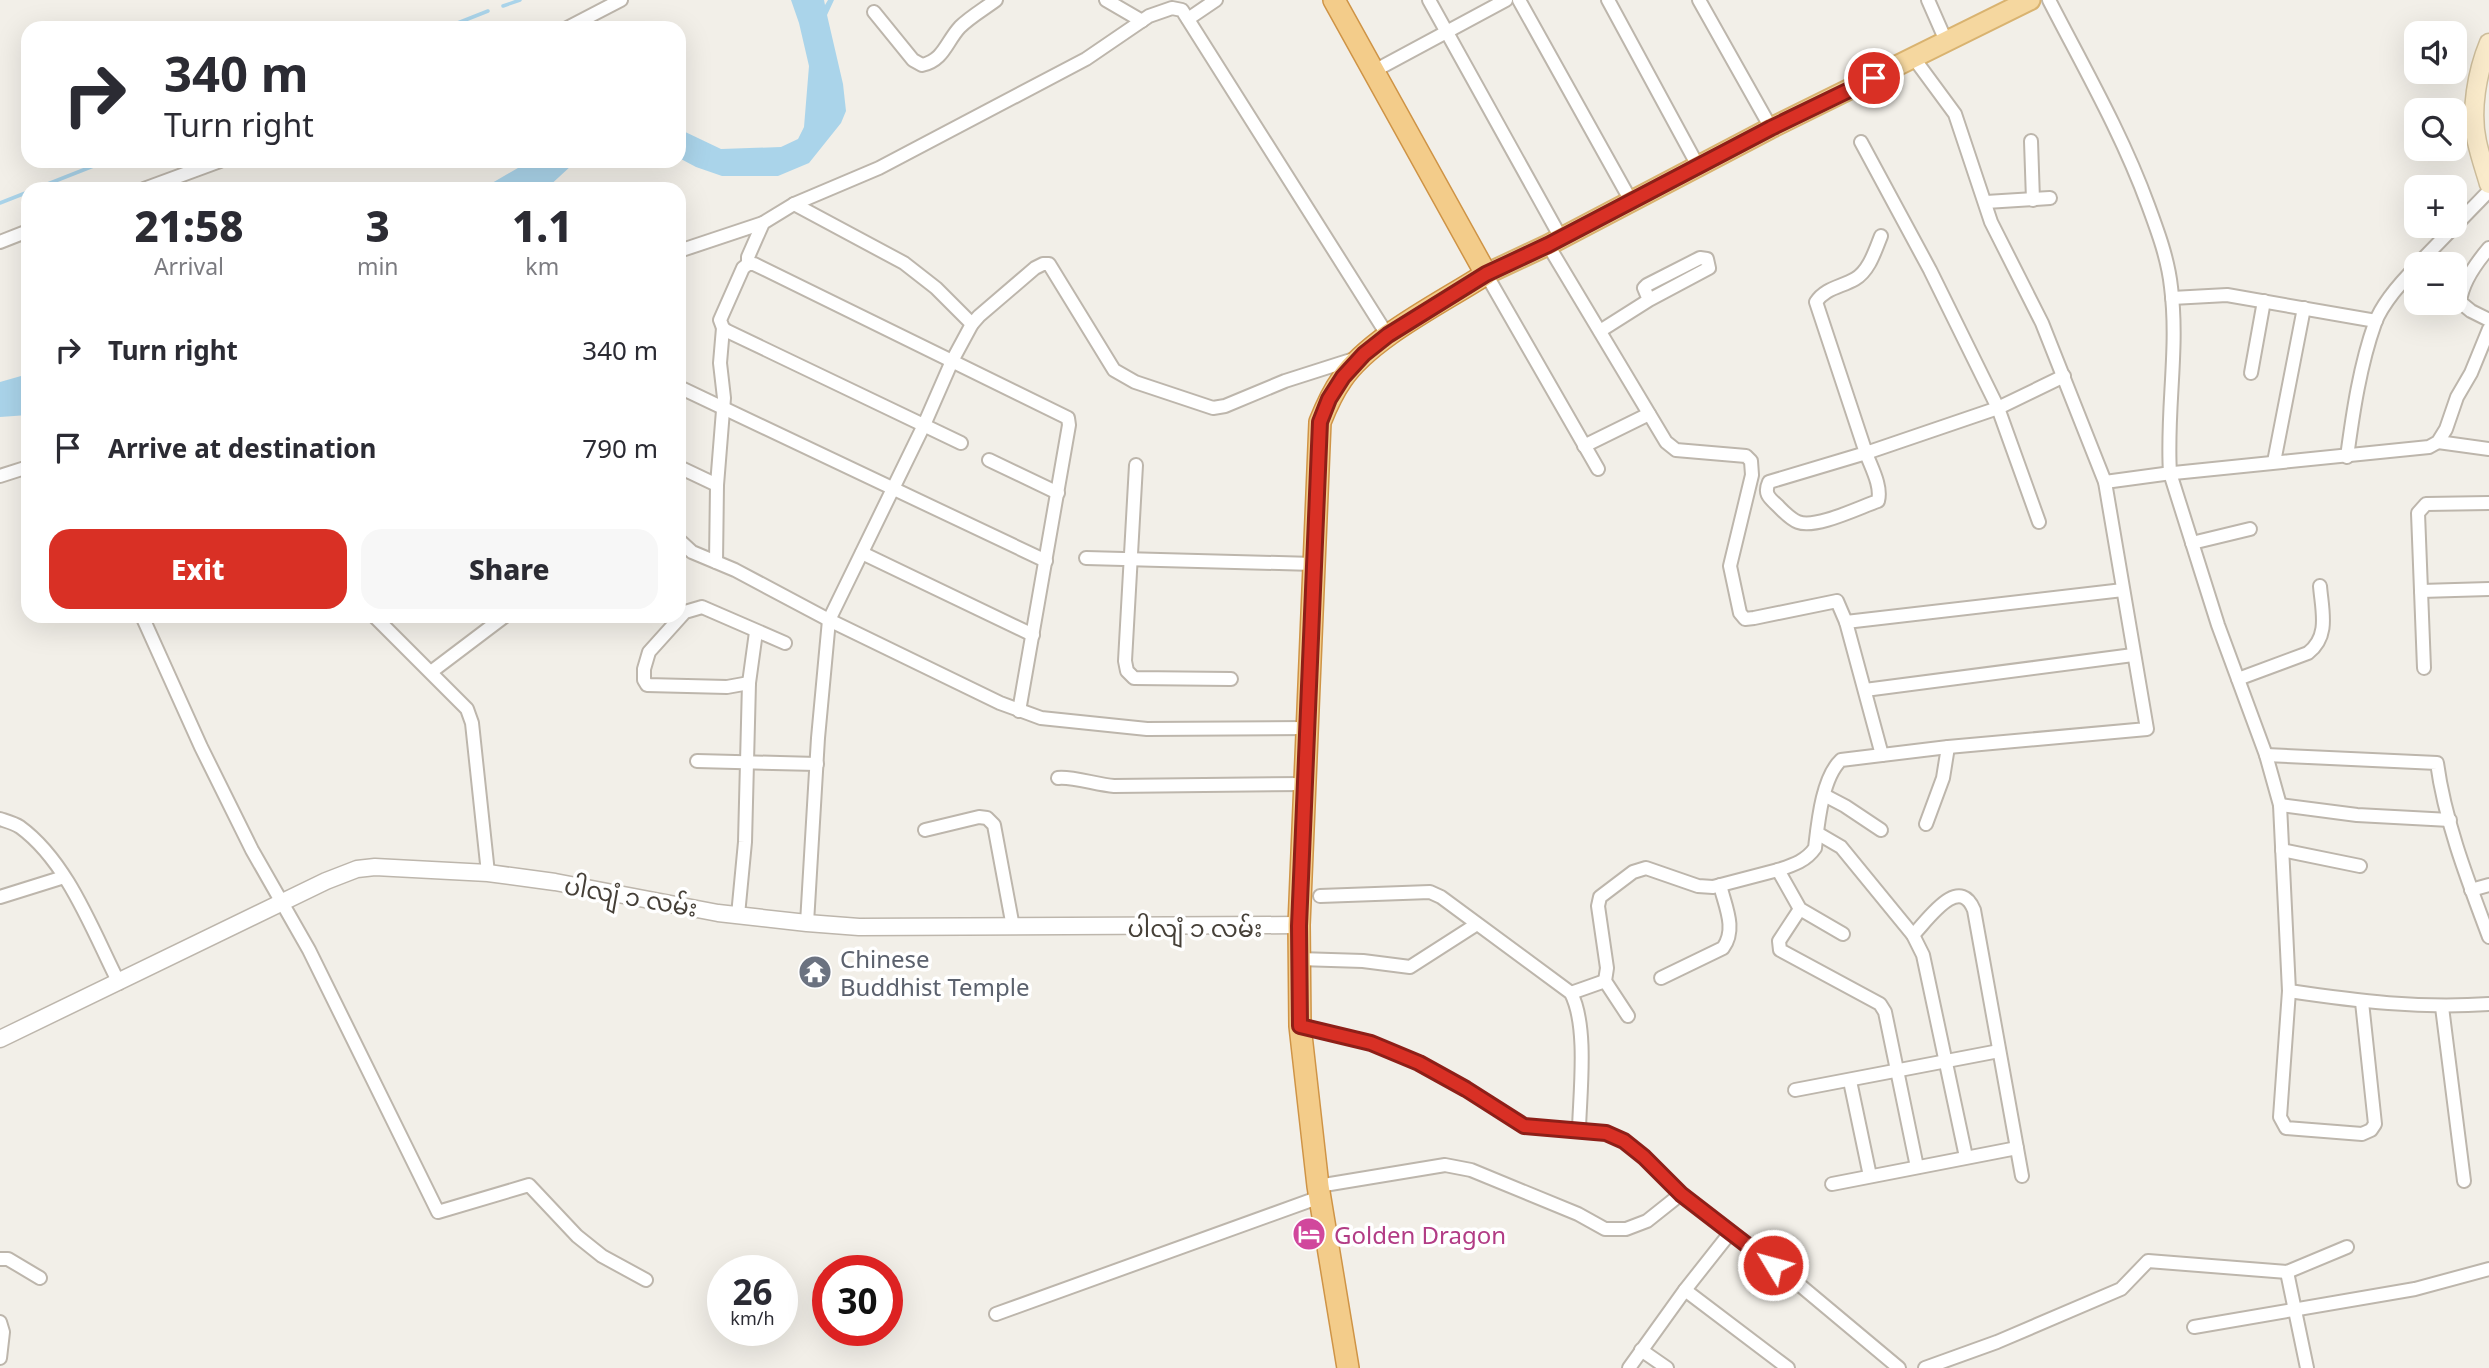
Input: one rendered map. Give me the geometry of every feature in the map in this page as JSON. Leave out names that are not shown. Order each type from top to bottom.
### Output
[{"type":"highway","points":[[1335,0],[1486,274],[1388,335],[1362,356],[1343,377],[1329,399],[1320,422],[1299,926],[1300,1026],[1319,1191],[1348,1368]]},
{"type":"main road","points":[[1486,274],[1771,128],[2030,0]]},
{"type":"main road","points":[[2489,43],[2482,60],[2483,94],[2476,139],[2489,184]]},
{"type":"street","points":[[580,21],[621,0]]},
{"type":"street","points":[[874,12],[912,60],[922,65],[940,57],[960,27],[996,0]]},
{"type":"street","points":[[1106,0],[1142,21]]},
{"type":"street","points":[[1188,19],[1216,0]]},
{"type":"street","points":[[1429,0],[1600,331],[1665,442],[1676,450],[1746,456],[1766,488],[1767,496],[1797,522],[1817,523],[1878,501],[1880,494],[1816,302],[1822,293],[1857,278],[1869,263],[1881,236]]},
{"type":"street","points":[[1374,71],[1506,0]]},
{"type":"street","points":[[1519,0],[1631,201]]},
{"type":"street","points":[[1608,0],[1698,166]]},
{"type":"street","points":[[1699,0],[1771,128]]},
{"type":"street","points":[[1928,0],[1946,41]]},
{"type":"street","points":[[2049,0],[2116,127],[2161,240],[2172,298],[2174,326],[2169,449],[2171,473],[2238,679],[2266,755],[2280,805],[2289,991],[2280,1118],[2286,1128],[2362,1134],[2371,1130],[2375,1124],[2362,1002]]},
{"type":"street","points":[[686,249],[763,223],[794,204],[891,162],[1086,59],[1149,16],[1172,8],[1182,10],[1188,19],[1388,335]]},
{"type":"street","points":[[1628,1016],[1605,981],[1607,968],[1598,906],[1600,897],[1633,872],[1646,868],[1698,886],[1720,885],[1799,863],[1815,848],[1824,795],[1834,766],[1841,760],[1948,747],[2147,729],[2105,482],[2042,323],[1991,222],[1955,114],[1913,57]]},
{"type":"street","points":[[2031,141],[2033,200]]},
{"type":"street","points":[[1861,142],[1930,270],[1998,408],[2039,522]]},
{"type":"street","points":[[164,182],[201,168]]},
{"type":"street","points":[[2430,252],[2489,191]]},
{"type":"street","points":[[1986,202],[2050,198]]},
{"type":"street","points":[[794,204],[904,263],[936,288],[972,324]]},
{"type":"street","points":[[748,264],[748,257],[763,223]]},
{"type":"street","points":[[0,242],[21,234]]},
{"type":"street","points":[[2489,248],[2461,293],[2460,302],[2489,320]]},
{"type":"street","points":[[1600,331],[1649,300],[1709,268],[1707,259],[1700,258],[1647,285],[1644,288],[1649,300]]},
{"type":"street","points":[[716,562],[717,485],[724,398],[720,363],[723,328],[720,320],[743,268],[754,264],[1068,418],[1058,493],[1019,711]]},
{"type":"street","points":[[807,923],[829,620],[924,425],[952,360],[972,324],[1035,268],[1049,264],[1114,370],[1135,382],[1213,408],[1362,356]]},
{"type":"street","points":[[1486,274],[1598,469]]},
{"type":"street","points":[[2347,457],[2353,405],[2376,321],[2404,279]]},
{"type":"street","points":[[2172,298],[2227,295],[2376,321]]},
{"type":"street","points":[[2251,373],[2264,301]]},
{"type":"street","points":[[2274,462],[2304,308]]},
{"type":"street","points":[[723,328],[961,443]]},
{"type":"street","points":[[2105,482],[2429,447],[2438,442],[2446,429],[2456,397],[2471,373],[2489,329]]},
{"type":"street","points":[[1766,488],[1773,480],[1866,453],[1998,408],[2064,376]]},
{"type":"street","points":[[686,390],[1046,561]]},
{"type":"street","points":[[1584,446],[1649,414]]},
{"type":"street","points":[[2438,442],[2489,449]]},
{"type":"street","points":[[989,460],[1058,493]]},
{"type":"street","points":[[1751,461],[1752,475],[1730,566],[1740,613],[1745,619],[1754,618],[1837,601],[1846,622],[1882,755]]},
{"type":"street","points":[[1136,465],[1125,661],[1127,671],[1134,678],[1231,679]]},
{"type":"street","points":[[0,476],[21,469]]},
{"type":"street","points":[[686,470],[717,485]]},
{"type":"street","points":[[2424,668],[2418,513],[2426,504],[2489,503]]},
{"type":"street","points":[[2193,543],[2250,529]]},
{"type":"street","points":[[686,546],[692,552],[735,570],[829,620],[1019,711],[1051,719],[1147,729],[1308,728]]},
{"type":"street","points":[[862,553],[1033,635]]},
{"type":"street","points":[[1086,558],[1314,564]]},
{"type":"street","points":[[2238,679],[2308,653],[2317,646],[2323,622],[2320,586]]},
{"type":"street","points":[[2421,591],[2489,589]]},
{"type":"street","points":[[1846,622],[2123,590]]},
{"type":"street","points":[[686,612],[702,607],[785,643]]},
{"type":"street","points":[[145,623],[201,747],[280,902],[309,950],[438,1212],[529,1185],[577,1237],[602,1256],[618,1262],[646,1280]]},
{"type":"street","points":[[386,623],[463,703],[472,723],[488,873]]},
{"type":"street","points":[[431,671],[496,623]]},
{"type":"street","points":[[676,623],[645,659],[644,680],[647,685],[727,687],[749,683]]},
{"type":"street","points":[[738,915],[746,842],[749,683],[756,632]]},
{"type":"street","points":[[1865,690],[2133,655]]},
{"type":"street","points":[[1926,824],[1939,789],[1948,747]]},
{"type":"street","points":[[2266,755],[2437,763],[2450,820],[2471,890],[2489,937]]},
{"type":"street","points":[[697,761],[746,760],[817,764]]},
{"type":"street","points":[[1058,778],[1114,786],[1305,784]]},
{"type":"street","points":[[1824,795],[1881,831]]},
{"type":"street","points":[[2280,805],[2357,815],[2450,820]]},
{"type":"street","points":[[925,830],[979,817],[987,818],[994,825],[1013,927]]},
{"type":"street","points":[[0,819],[19,826],[37,843],[64,877],[87,915],[119,983]]},
{"type":"street","points":[[1817,833],[1841,847],[1913,935],[1926,967],[1966,1157]]},
{"type":"street","points":[[2283,850],[2360,866]]},
{"type":"street","name":"ပါလျံ ၁ လမ်း","points":[[0,1039],[280,902],[357,869],[375,867],[488,873],[555,882],[738,915],[859,927],[1299,926]]},
{"type":"street","points":[[1778,870],[1801,909],[1843,934]]},
{"type":"street","points":[[0,897],[64,877]]},
{"type":"street","points":[[1661,978],[1723,948],[1729,940],[1731,928],[1720,885]]},
{"type":"street","points":[[2471,890],[2489,885]]},
{"type":"street","points":[[1320,896],[1430,892],[1441,897],[1571,993],[1577,1004],[1581,1028],[1579,1129]]},
{"type":"street","points":[[1913,935],[1945,900],[1964,897],[1974,910],[2022,1176]]},
{"type":"street","points":[[1801,909],[1779,941],[1780,950],[1880,1004],[1885,1012],[1917,1167]]},
{"type":"street","points":[[1299,959],[1363,961],[1410,967],[1476,924]]},
{"type":"street","points":[[1571,993],[1605,981]]},
{"type":"street","points":[[2289,991],[2362,1002],[2442,1007],[2489,1004]]},
{"type":"street","points":[[2442,1007],[2464,1181]]},
{"type":"street","points":[[1300,1026],[1371,1043],[1419,1063],[1524,1126],[1606,1133],[1624,1141],[1681,1194],[1795,1282],[1899,1368]]},
{"type":"street","points":[[1795,1090],[1999,1051]]},
{"type":"street","points":[[1850,1081],[1870,1176]]},
{"type":"street","points":[[1832,1184],[2017,1148]]},
{"type":"street","points":[[996,1314],[1319,1191],[1445,1165],[1471,1170],[1578,1214],[1605,1229],[1626,1229],[1647,1221],[1681,1194]]},
{"type":"street","points":[[1629,1368],[1730,1233]]},
{"type":"street","points":[[1925,1368],[1997,1342],[2121,1289],[2148,1261],[2287,1272],[2347,1247]]},
{"type":"street","points":[[0,1259],[8,1259],[40,1278]]},
{"type":"street","points":[[2194,1327],[2415,1289],[2489,1269]]},
{"type":"street","points":[[2287,1272],[2307,1368]]},
{"type":"street","points":[[1685,1290],[1788,1368]]},
{"type":"street","points":[[0,1322],[3,1332],[0,1359],[2,1368]]},
{"type":"street","points":[[1641,1350],[1667,1368]]},
{"type":"water","points":[[791,0],[824,0],[825,5],[828,0],[834,0],[827,15],[843,84],[846,111],[841,123],[809,163],[778,176],[722,176],[686,162],[686,132],[721,149],[781,147],[798,139],[804,127],[809,66]]},
{"type":"water","points":[[518,168],[569,168],[554,182],[494,182]]},
{"type":"water","points":[[21,376],[21,416],[0,417],[0,382]]},
{"type":"waterway","points":[[503,6],[520,0]]},
{"type":"waterway","points":[[463,21],[488,11]]},
{"type":"waterway","points":[[53,182],[88,168]]},
{"type":"waterway","points":[[0,203],[21,195]]},
{"type":"place","name":"Chinese Buddhist Temple","points":[[815,972]]},
{"type":"place","name":"Golden Dragon","points":[[1309,1234]]},
{"type":"route","points":[[1773,1265],[1681,1194],[1624,1141],[1606,1133],[1524,1126],[1419,1063],[1371,1043],[1300,1026],[1299,926],[1320,422],[1329,399],[1343,377],[1364,354],[1388,335],[1486,274],[1874,78]]}]
